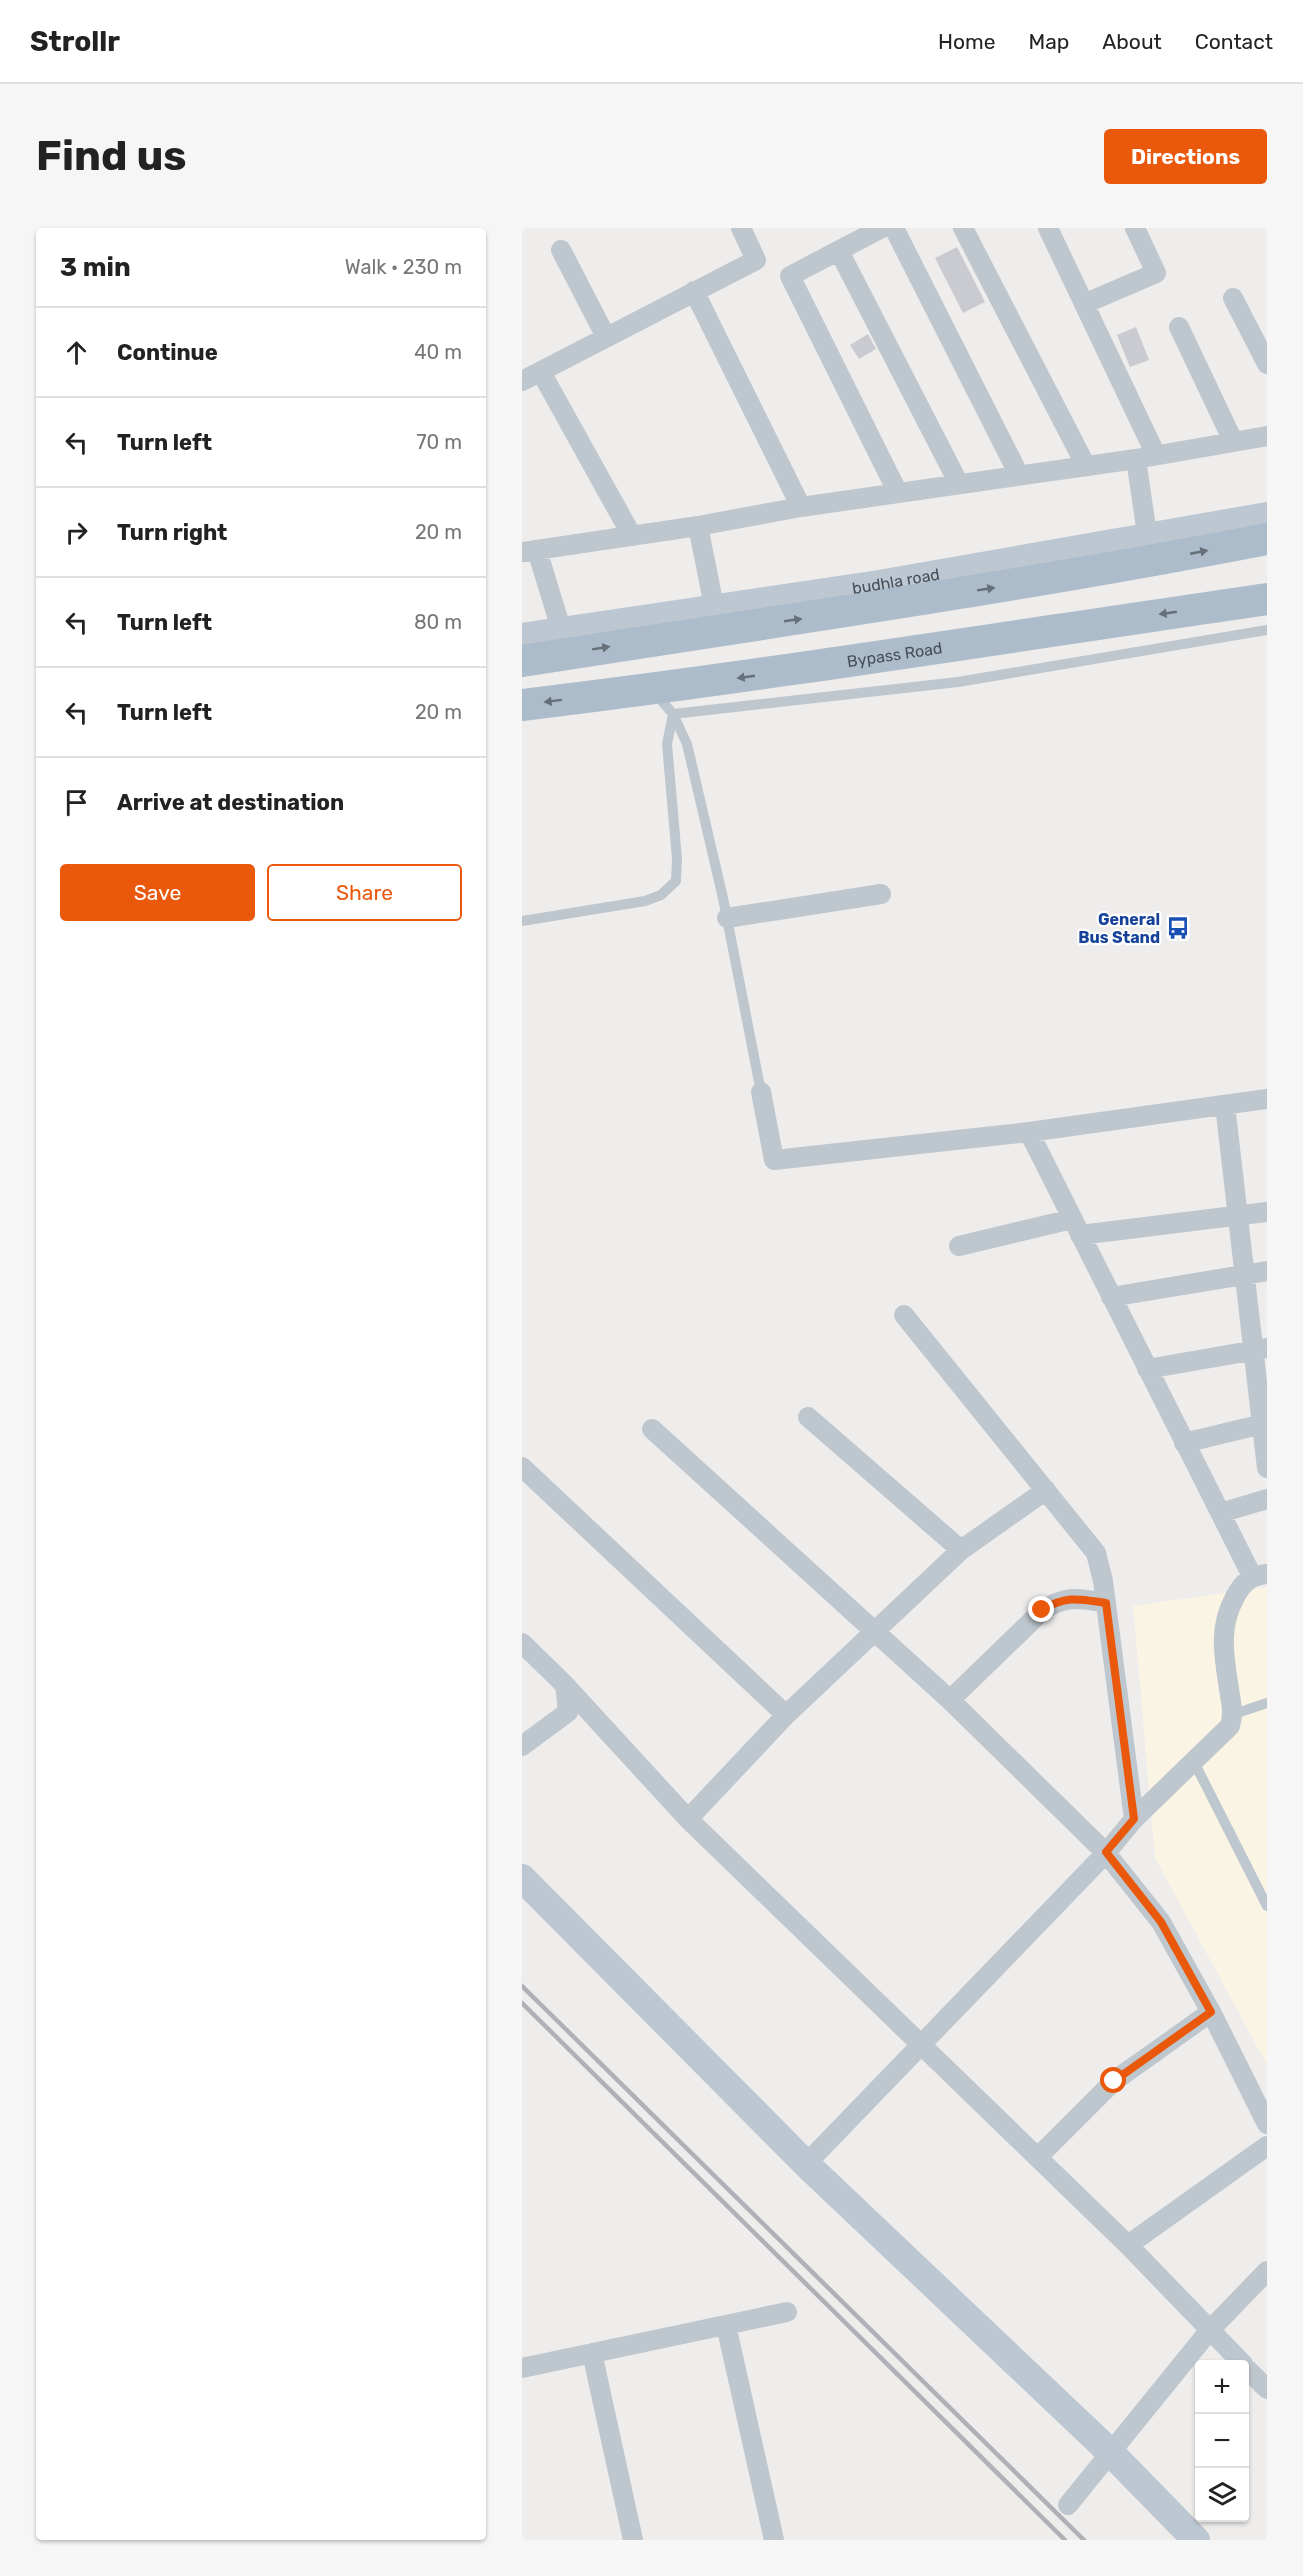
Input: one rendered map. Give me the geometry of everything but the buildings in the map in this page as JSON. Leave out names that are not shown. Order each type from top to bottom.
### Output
[{"type":"main road","points":[[522,661],[565,642],[716,619],[797,620],[1149,549],[1267,538]]},
{"type":"main road","name":"Bypass Road","points":[[522,705],[652,689],[1267,599]]},
{"type":"street","points":[[522,381],[756,260],[741,228]]},
{"type":"street","points":[[882,228],[790,276],[898,493]]},
{"type":"street","points":[[894,228],[1018,475]]},
{"type":"street","points":[[963,228],[1086,466]]},
{"type":"street","points":[[1048,228],[1156,455]]},
{"type":"street","points":[[1084,304],[1156,273],[1135,228]]},
{"type":"street","points":[[561,250],[606,338]]},
{"type":"street","points":[[839,251],[959,484]]},
{"type":"street","points":[[694,291],[801,507]]},
{"type":"street","points":[[1233,298],[1267,364]]},
{"type":"street","points":[[1179,327],[1233,441]]},
{"type":"street","points":[[541,372],[632,536]]},
{"type":"street","points":[[522,637],[565,642],[526,550],[698,526],[801,507],[1136,459],[1267,436]]},
{"type":"street","points":[[1136,459],[1149,549],[1267,516]]},
{"type":"street","points":[[698,526],[716,619]]},
{"type":"street","points":[[727,918],[881,894]]},
{"type":"street","points":[[760,1092],[774,1160],[1029,1132],[1267,1099]]},
{"type":"street","points":[[1225,1105],[1245,1275],[1260,1349],[1267,1468]]},
{"type":"street","points":[[806,2164],[1106,1852],[1134,1819],[1193,1760],[1222,1736],[1230,1726],[1234,1714],[1222,1645],[1224,1627],[1229,1608],[1238,1592],[1260,1575],[1220,1514],[1029,1132]]},
{"type":"street","points":[[959,1246],[1076,1227],[1267,1212]]},
{"type":"street","points":[[1111,1296],[1267,1271]]},
{"type":"street","points":[[904,1315],[1096,1553],[1103,1581],[1134,1819]]},
{"type":"street","points":[[1147,1369],[1260,1349]]},
{"type":"street","points":[[808,1416],[961,1550]]},
{"type":"street","points":[[1184,1443],[1264,1424]]},
{"type":"street","points":[[652,1429],[950,1700],[1106,1852],[1161,1922],[1211,2012],[1267,2124]]},
{"type":"street","points":[[522,1467],[786,1715]]},
{"type":"street","points":[[688,1819],[786,1715],[961,1550],[1046,1490]]},
{"type":"street","points":[[1220,1514],[1267,1499]]},
{"type":"street","points":[[950,1700],[1048,1606],[1065,1599],[1077,1598],[1106,1603]]},
{"type":"street","points":[[522,1643],[565,1685],[688,1819],[1128,2245],[1239,2360]]},
{"type":"street","points":[[522,1746],[568,1712],[565,1685]]},
{"type":"street","points":[[522,1878],[806,2164],[1111,2453],[1196,2540]]},
{"type":"street","points":[[1038,2157],[1114,2081],[1211,2012]]},
{"type":"street","points":[[1128,2245],[1267,2146]]},
{"type":"street","points":[[1068,2505],[1209,2331],[1267,2271]]},
{"type":"street","points":[[522,2368],[787,2312]]},
{"type":"street","points":[[726,2325],[774,2540]]},
{"type":"street","points":[[592,2353],[633,2540]]},
{"type":"street","points":[[1249,2370],[1267,2389]]},
{"type":"lane","points":[[672,714],[958,682],[1267,630]]},
{"type":"lane","points":[[652,689],[672,714],[687,744],[727,918],[760,1092]]},
{"type":"lane","points":[[522,921],[645,901],[661,895],[676,881],[678,859],[667,744],[672,714]]},
{"type":"lane","points":[[1234,1714],[1267,1703]]},
{"type":"lane","points":[[1193,1760],[1267,1906]]},
{"type":"shaded area","points":[[1267,1587],[1267,2065],[1155,1858],[1133,1606]]},
{"type":"railway","points":[[522,1986],[1084,2540]]},
{"type":"railway","points":[[522,2003],[1065,2540]]},
{"type":"place","name":"General Bus Stand","points":[[1178,928]]},
{"type":"route","points":[[1042,1610],[1065,1599],[1077,1598],[1106,1603],[1134,1819],[1106,1852],[1161,1922],[1211,2012],[1114,2081]]}]
